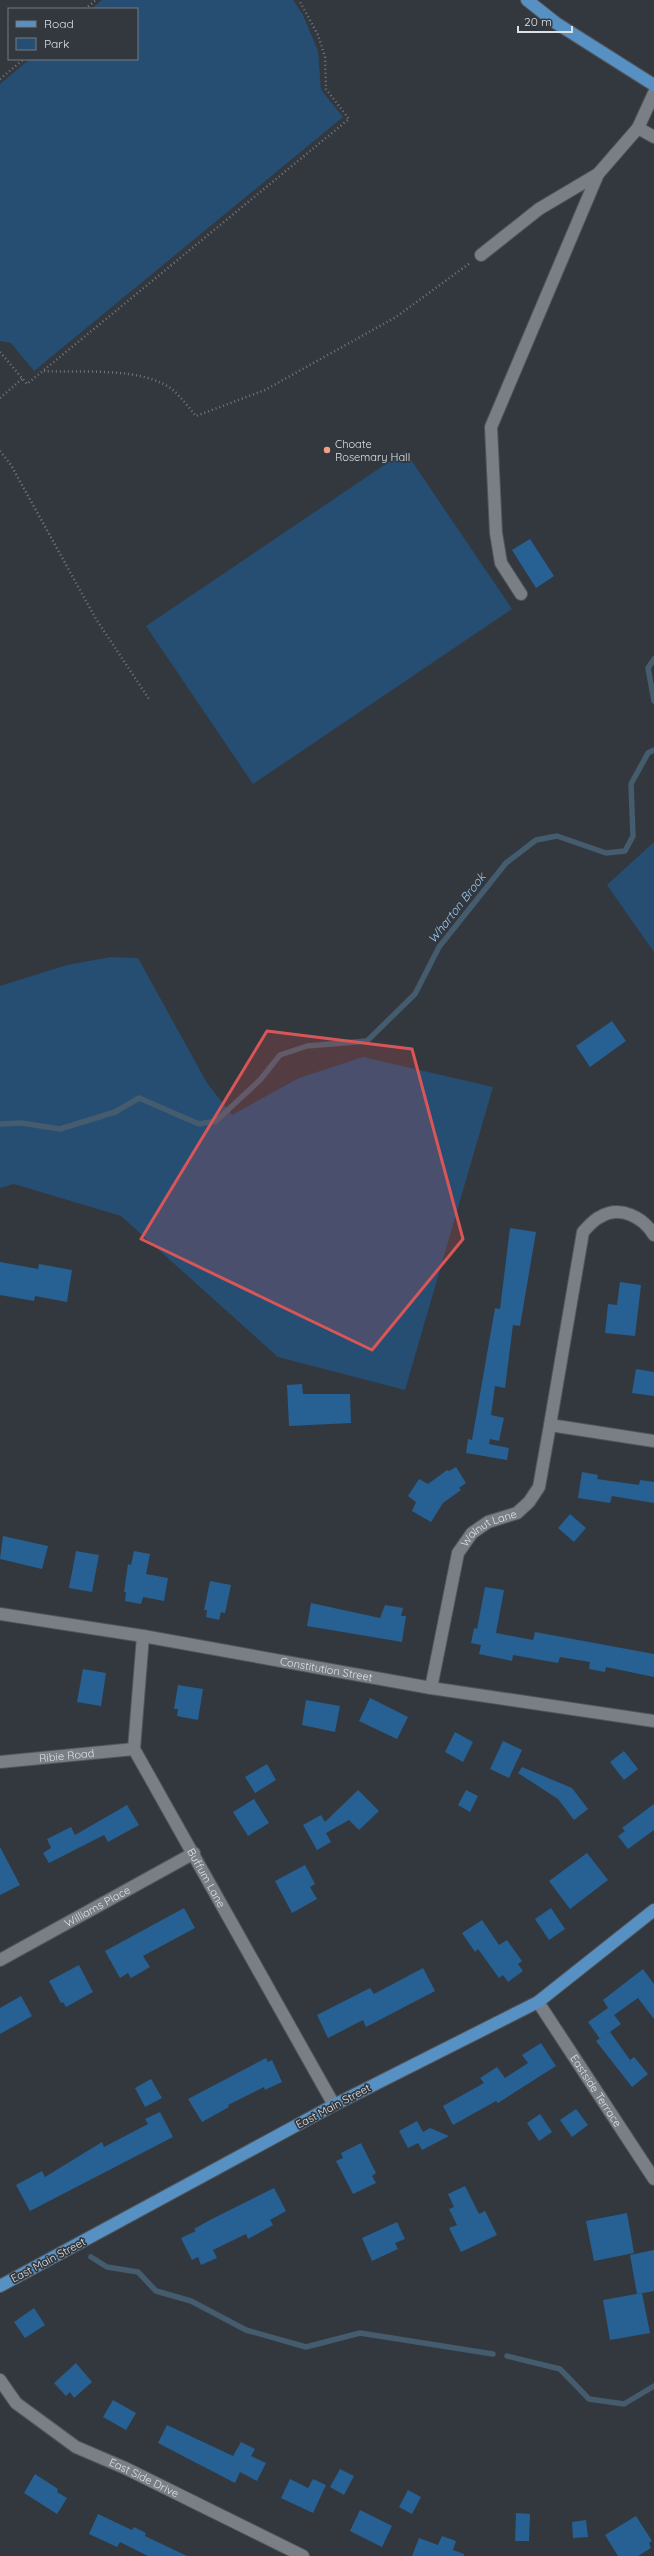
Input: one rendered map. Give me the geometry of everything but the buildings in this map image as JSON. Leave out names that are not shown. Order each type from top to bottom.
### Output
[{"type":"main road","points":[[527,0],[556,23],[654,85]]},
{"type":"main road","name":"East Main Street","points":[[0,2286],[334,2105],[538,2002],[654,1910]]},
{"type":"street","points":[[522,594],[501,563],[496,532],[491,427],[598,174],[638,128],[654,94]]},
{"type":"street","points":[[638,128],[654,137]]},
{"type":"street","points":[[481,255],[538,209],[598,174]]},
{"type":"street","name":"Walnut Lane","points":[[431,1688],[458,1552],[472,1533],[488,1522],[517,1513],[529,1502],[539,1487],[583,1232],[600,1216],[620,1212],[635,1216],[654,1235]]},
{"type":"street","points":[[550,1425],[654,1441]]},
{"type":"street","name":"Constitution Street","points":[[0,1614],[143,1636],[431,1688],[654,1721]]},
{"type":"street","points":[[134,1749],[143,1636]]},
{"type":"street","name":"Ribie Road","points":[[0,1762],[134,1749]]},
{"type":"street","name":"Buffum Lane","points":[[134,1749],[194,1853],[334,2105]]},
{"type":"street","name":"Williams Place","points":[[0,1960],[194,1853]]},
{"type":"street","name":"Eastside Terrace","points":[[538,2002],[654,2179]]},
{"type":"street","name":"East Side Drive","points":[[0,2380],[16,2404],[76,2448],[125,2468],[303,2556]]},
{"type":"path","points":[[86,8],[96,0]]},
{"type":"path","points":[[0,352],[27,384],[349,119],[326,89],[325,57],[318,35],[299,0]]},
{"type":"path","points":[[0,78],[23,60]]},
{"type":"path","points":[[43,371],[111,372],[157,381],[173,390],[196,416],[265,390],[396,317],[481,255]]},
{"type":"path","points":[[0,398],[22,379]]},
{"type":"path","points":[[0,451],[14,472],[96,619],[149,698]]},
{"type":"highlighted area","points":[[267,1031],[412,1049],[463,1239],[372,1350],[141,1239]]},
{"type":"green space","points":[[102,0],[293,0],[303,15],[318,51],[321,90],[343,117],[34,371],[11,343],[0,341],[0,84],[29,60],[138,60],[138,8],[92,8]]},
{"type":"green space","points":[[405,451],[512,609],[253,784],[146,626]]},
{"type":"green space","points":[[654,842],[654,952],[607,885]]},
{"type":"green space","points":[[111,957],[138,958],[207,1083],[232,1115],[299,1078],[363,1057],[493,1087],[405,1390],[278,1357],[121,1216],[14,1184],[0,1188],[0,986],[67,965]]},
{"type":"waterway","name":"Wharton Brook","points":[[654,659],[648,668],[654,701]]},
{"type":"waterway","name":"Wharton Brook","points":[[0,1124],[22,1123],[60,1129],[115,1112],[139,1098],[199,1124],[216,1121],[260,1080],[280,1055],[307,1046],[367,1041],[415,994],[439,947],[506,863],[536,840],[557,836],[606,853],[625,851],[633,836],[631,784],[648,753],[654,750]]},
{"type":"waterway","points":[[91,2257],[107,2267],[138,2272],[156,2291],[191,2301],[246,2330],[306,2347],[360,2333],[493,2354]]},
{"type":"waterway","points":[[507,2356],[560,2369],[589,2399],[624,2404],[654,2386]]},
{"type":"place","name":"Choate Rosemary Hall","points":[[327,450]]}]
